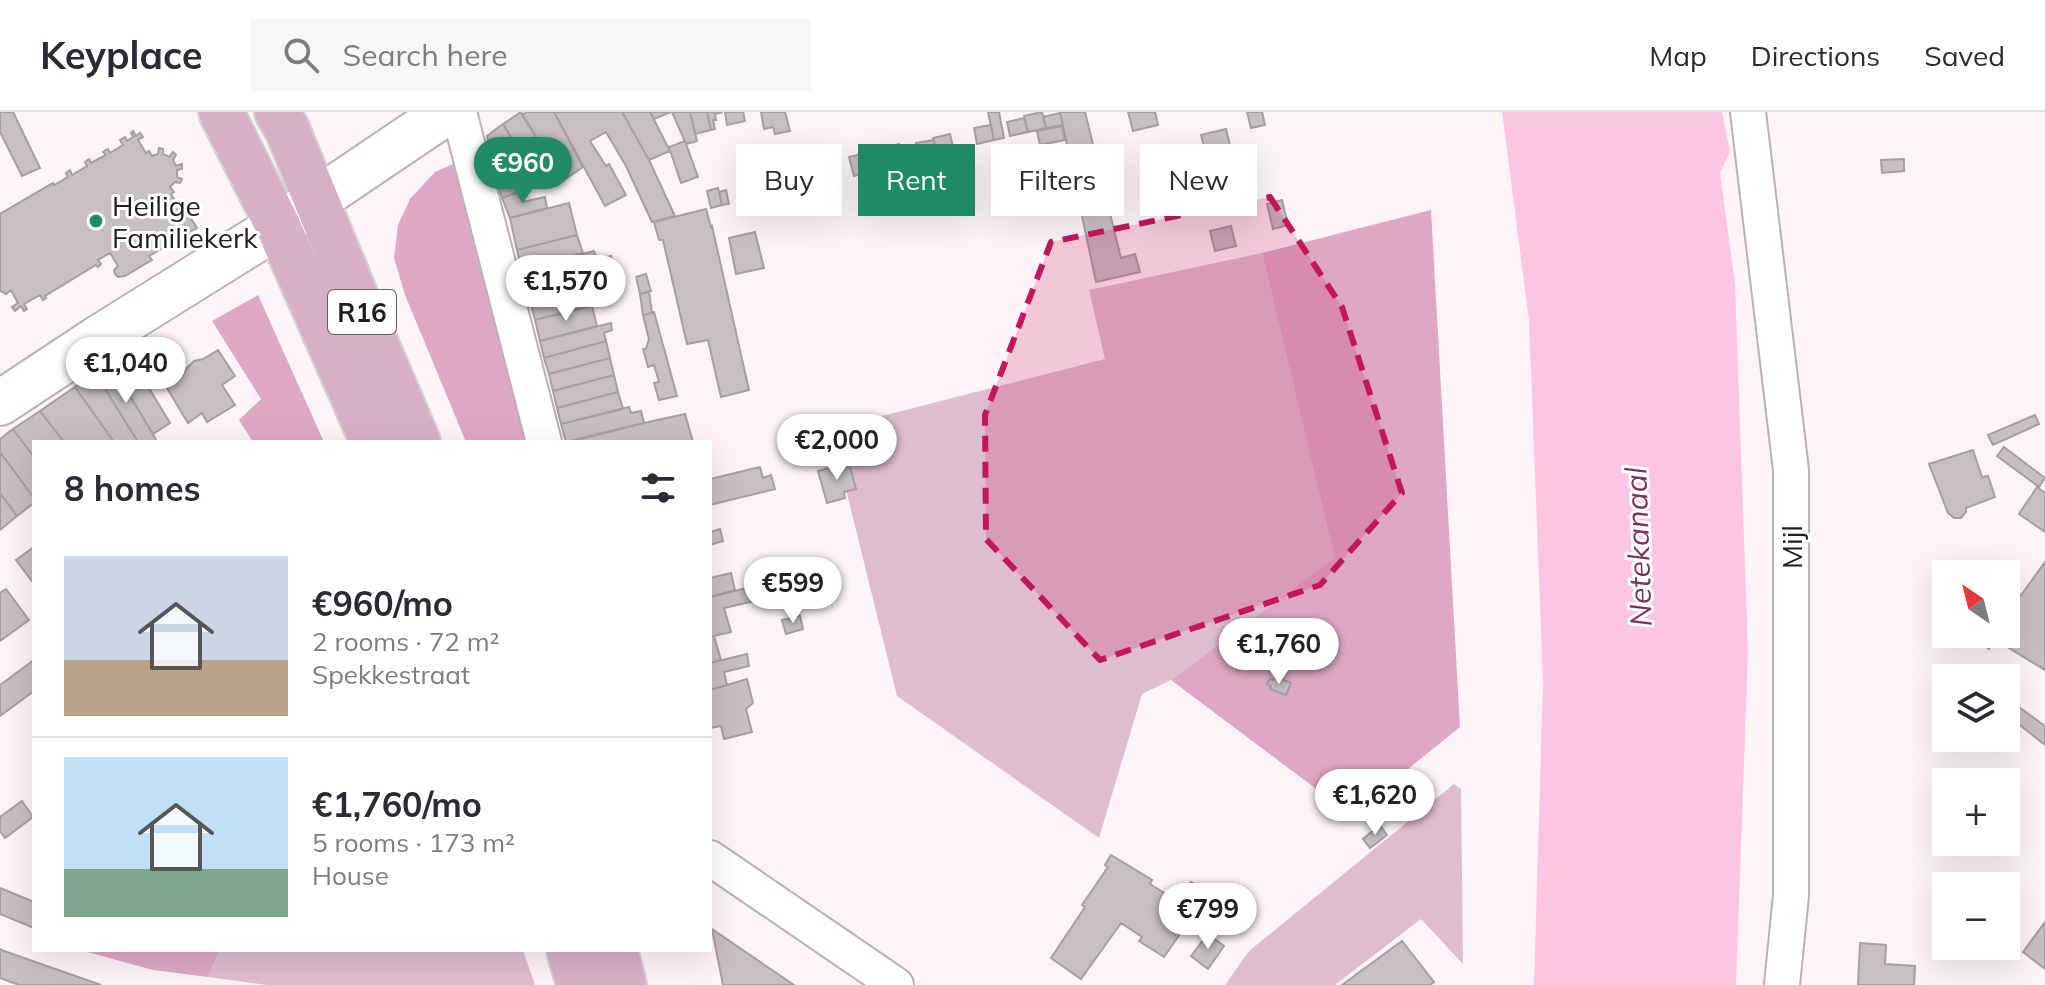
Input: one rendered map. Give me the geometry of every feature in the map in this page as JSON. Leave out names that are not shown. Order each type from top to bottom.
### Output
[{"type":"main road","points":[[221,112],[278,226]]},
{"type":"main road","points":[[277,112],[317,200]]},
{"type":"main road","name":"R16","points":[[317,200],[417,440]]},
{"type":"main road","name":"R16","points":[[278,226],[372,440]]},
{"type":"main road","points":[[570,952],[579,985]]},
{"type":"main road","points":[[616,952],[624,985]]},
{"type":"street","points":[[2,397],[278,226],[447,112]]},
{"type":"street","points":[[459,112],[543,440]]},
{"type":"street","name":"Mijl","points":[[1748,112],[1791,470],[1791,895],[1782,985]]},
{"type":"street","points":[[712,859],[896,985]]},
{"type":"highlighted area","points":[[1270,197],[1342,307],[1402,493],[1320,585],[1100,660],[986,539],[985,415],[1051,242]]},
{"type":"shaded area","points":[[453,164],[525,440],[465,440],[405,295],[394,258],[398,225],[410,199],[435,172]]},
{"type":"shaded area","points":[[1431,210],[1460,727],[1351,815],[1171,680],[1335,558],[1262,253]]},
{"type":"shaded area","points":[[1262,253],[1336,558],[1171,680],[1142,694],[1099,838],[897,696],[831,429],[1105,359],[1089,290]]},
{"type":"shaded area","points":[[258,295],[323,440],[252,440],[239,420],[261,399],[212,321]]},
{"type":"shaded area","points":[[1454,784],[1461,789],[1463,964],[1421,919],[1335,985],[1225,985],[1249,951]]},
{"type":"shaded area","points":[[87,952],[219,952],[208,977],[153,970]]},
{"type":"shaded area","points":[[219,952],[524,952],[535,985],[267,985],[208,977]]},
{"type":"water","name":"Netekanaal","points":[[1502,112],[1722,112],[1730,152],[1720,173],[1735,284],[1748,651],[1736,985],[1534,985],[1543,682],[1529,320]]},
{"type":"building","points":[[0,112],[13,112],[40,168],[22,176],[0,132]]},
{"type":"building","points":[[521,112],[560,176],[541,188],[503,124]]},
{"type":"building","points":[[527,112],[554,112],[583,167],[564,180],[522,115]]},
{"type":"building","points":[[554,112],[622,112],[675,216],[652,222],[606,132],[590,141],[606,166],[609,164],[626,195],[605,206]]},
{"type":"building","points":[[622,112],[650,112],[670,151],[649,160]]},
{"type":"building","points":[[650,112],[671,112],[654,119]]},
{"type":"building","points":[[672,112],[690,112],[697,141],[686,144]]},
{"type":"building","points":[[690,112],[707,112],[711,130],[695,134]]},
{"type":"building","points":[[707,112],[723,112],[715,114],[715,129],[711,130]]},
{"type":"building","points":[[725,112],[743,112],[745,121],[727,125]]},
{"type":"building","points":[[761,112],[785,112],[790,131],[775,134],[773,127],[764,129]]},
{"type":"building","points":[[988,112],[999,112],[1004,138],[994,140]]},
{"type":"building","points":[[1042,112],[1046,128],[1028,132],[1024,116]]},
{"type":"building","points":[[1060,112],[1085,112],[1093,144],[1067,144]]},
{"type":"building","points":[[1128,112],[1155,112],[1158,125],[1133,131]]},
{"type":"building","points":[[1247,112],[1262,112],[1265,125],[1251,128]]},
{"type":"building","points":[[1060,113],[1063,125],[1046,128],[1043,117]]},
{"type":"building","points":[[1024,118],[1028,132],[1010,136],[1007,122]]},
{"type":"building","points":[[503,124],[533,175],[517,187],[518,192],[502,198],[487,136]]},
{"type":"building","points":[[991,125],[994,140],[977,144],[974,128]]},
{"type":"building","points":[[1062,126],[1065,140],[1040,144],[1037,131]]},
{"type":"building","points":[[1226,129],[1230,144],[1203,144],[1201,135]]},
{"type":"building","name":"Heilige Familiekerk","points":[[133,131],[136,136],[140,133],[143,137],[138,140],[146,153],[149,151],[152,156],[158,154],[159,148],[169,157],[173,152],[176,166],[182,164],[182,169],[177,170],[177,177],[182,179],[170,187],[174,192],[171,194],[179,207],[183,204],[187,208],[197,228],[149,256],[152,260],[125,276],[115,274],[118,266],[110,253],[98,260],[101,264],[98,267],[96,265],[43,300],[40,295],[24,304],[27,309],[24,311],[21,306],[15,311],[12,307],[18,303],[11,290],[6,294],[0,291],[0,214],[68,177],[66,173],[70,170],[72,175],[87,166],[85,162],[89,159],[91,163],[106,155],[103,152],[108,149],[110,153],[123,145],[120,140],[125,137],[127,141],[133,137]]},
{"type":"building","points":[[950,134],[952,144],[934,144],[933,138]]},
{"type":"building","points":[[934,140],[935,144],[916,144]]},
{"type":"building","points":[[685,141],[698,177],[681,183],[669,147]]},
{"type":"building","points":[[858,155],[858,175],[854,176],[849,157]]},
{"type":"building","points":[[1904,159],[1904,171],[1882,173],[1881,160]]},
{"type":"building","points":[[718,188],[722,205],[711,208],[707,191]]},
{"type":"building","points":[[726,190],[729,204],[722,205],[719,192]]},
{"type":"building","points":[[518,192],[522,202],[545,197],[547,208],[510,218],[502,198]]},
{"type":"building","points":[[1282,200],[1288,225],[1273,229],[1267,204]]},
{"type":"building","points":[[569,203],[577,235],[517,250],[510,218]]},
{"type":"building","points":[[706,209],[749,390],[721,397],[708,340],[687,344],[663,240],[659,240],[654,222]]},
{"type":"building","points":[[1082,216],[1111,216],[1121,258],[1135,254],[1140,272],[1096,282]]},
{"type":"building","points":[[1231,226],[1236,246],[1215,251],[1210,231]]},
{"type":"building","points":[[755,232],[764,268],[736,274],[729,238]]},
{"type":"building","points":[[577,235],[583,253],[522,269],[517,250]]},
{"type":"building","points":[[594,251],[597,259],[611,256],[613,265],[527,287],[522,269]]},
{"type":"building","points":[[583,273],[587,289],[531,304],[527,287]]},
{"type":"building","points":[[646,274],[651,291],[640,294],[636,277]]},
{"type":"building","points":[[614,282],[618,296],[595,302],[596,305],[535,320],[531,304]]},
{"type":"building","points":[[649,292],[652,313],[643,315],[640,294]]},
{"type":"building","points":[[592,306],[597,326],[540,341],[535,320]]},
{"type":"building","points":[[654,312],[677,396],[659,400],[654,383],[659,382],[654,365],[648,367],[643,349],[646,349],[649,339],[643,315]]},
{"type":"building","points":[[611,323],[612,330],[604,333],[606,341],[544,358],[540,341]]},
{"type":"building","points":[[606,341],[610,358],[549,374],[544,358]]},
{"type":"building","points":[[218,350],[235,376],[222,385],[235,405],[207,422],[202,413],[188,423],[164,383],[194,361]]},
{"type":"building","points":[[129,355],[170,423],[153,434],[111,365]]},
{"type":"building","points":[[610,358],[614,375],[553,391],[549,374]]},
{"type":"building","points":[[111,365],[156,440],[137,440],[96,374]]},
{"type":"building","points":[[96,374],[137,440],[113,440],[75,387]]},
{"type":"building","points":[[614,375],[618,392],[557,408],[553,391]]},
{"type":"building","points":[[75,387],[113,440],[62,440],[40,411]]},
{"type":"building","points":[[618,392],[623,409],[561,424],[557,408]]},
{"type":"building","points":[[629,407],[631,413],[641,411],[644,423],[574,440],[565,440],[561,424]]},
{"type":"building","points":[[40,411],[62,440],[32,440],[32,454],[13,429]]},
{"type":"building","points":[[685,414],[692,440],[577,440]]},
{"type":"building","points":[[2035,415],[2039,424],[1993,445],[1988,435]]},
{"type":"building","points":[[13,429],[32,454],[32,495],[0,452],[0,439]]},
{"type":"building","points":[[2004,447],[2045,478],[2039,487],[1997,456]]},
{"type":"building","points":[[1973,450],[1982,477],[1988,476],[1995,497],[1966,508],[1961,518],[1954,518],[1948,513],[1929,464]]},
{"type":"building","points":[[0,452],[32,495],[32,505],[17,516],[0,493]]},
{"type":"building","points":[[849,463],[856,489],[844,492],[845,498],[827,503],[818,471]]},
{"type":"building","points":[[760,467],[763,478],[771,475],[775,489],[712,505],[712,479]]},
{"type":"building","points":[[2037,487],[2045,493],[2045,532],[2019,514]]},
{"type":"building","points":[[0,493],[17,516],[0,530]]},
{"type":"building","points":[[720,529],[723,541],[712,544],[712,531]]},
{"type":"building","points":[[32,548],[32,581],[16,560]]},
{"type":"building","points":[[2045,562],[2045,670],[2009,648],[2020,648],[2020,596]]},
{"type":"building","points":[[731,573],[735,590],[712,596],[712,578]]},
{"type":"building","points":[[755,586],[759,600],[724,608],[731,632],[712,637],[712,597]]},
{"type":"building","points":[[6,589],[29,620],[0,641],[0,593]]},
{"type":"building","points":[[800,616],[803,629],[786,634],[782,620]]},
{"type":"building","points":[[712,636],[721,660],[712,662]]},
{"type":"building","points":[[747,654],[749,666],[724,672],[727,685],[712,689],[712,663]]},
{"type":"building","points":[[32,661],[32,692],[0,716],[0,685]]},
{"type":"building","points":[[1275,677],[1291,683],[1286,695],[1270,689],[1271,686],[1267,684]]},
{"type":"building","points":[[747,679],[753,703],[746,709],[752,732],[724,739],[721,726],[712,728],[712,689]]},
{"type":"building","points":[[2020,708],[2045,726],[2045,745],[2020,725]]},
{"type":"building","points":[[22,801],[32,816],[5,838],[0,831],[0,817]]},
{"type":"building","points":[[1380,825],[1387,835],[1370,848],[1363,839]]},
{"type":"building","points":[[1111,855],[1152,880],[1150,884],[1177,901],[1191,882],[1208,894],[1164,957],[1139,941],[1142,937],[1121,923],[1081,979],[1051,958],[1085,907],[1082,905],[1108,867],[1105,865]]},
{"type":"building","points":[[0,888],[32,901],[32,927],[0,914]]},
{"type":"building","points":[[2045,922],[2045,969],[2023,952]]},
{"type":"building","points":[[712,929],[794,985],[723,985]]},
{"type":"building","points":[[1208,934],[1224,946],[1208,969],[1191,956]]},
{"type":"building","points":[[1402,941],[1434,982],[1430,985],[1342,985]]},
{"type":"building","points":[[1860,943],[1886,945],[1885,964],[1915,966],[1914,985],[1858,985]]},
{"type":"building","points":[[0,949],[101,985],[19,985],[0,978]]},
{"type":"place","name":"Heilige Familiekerk","points":[[96,221]]}]
